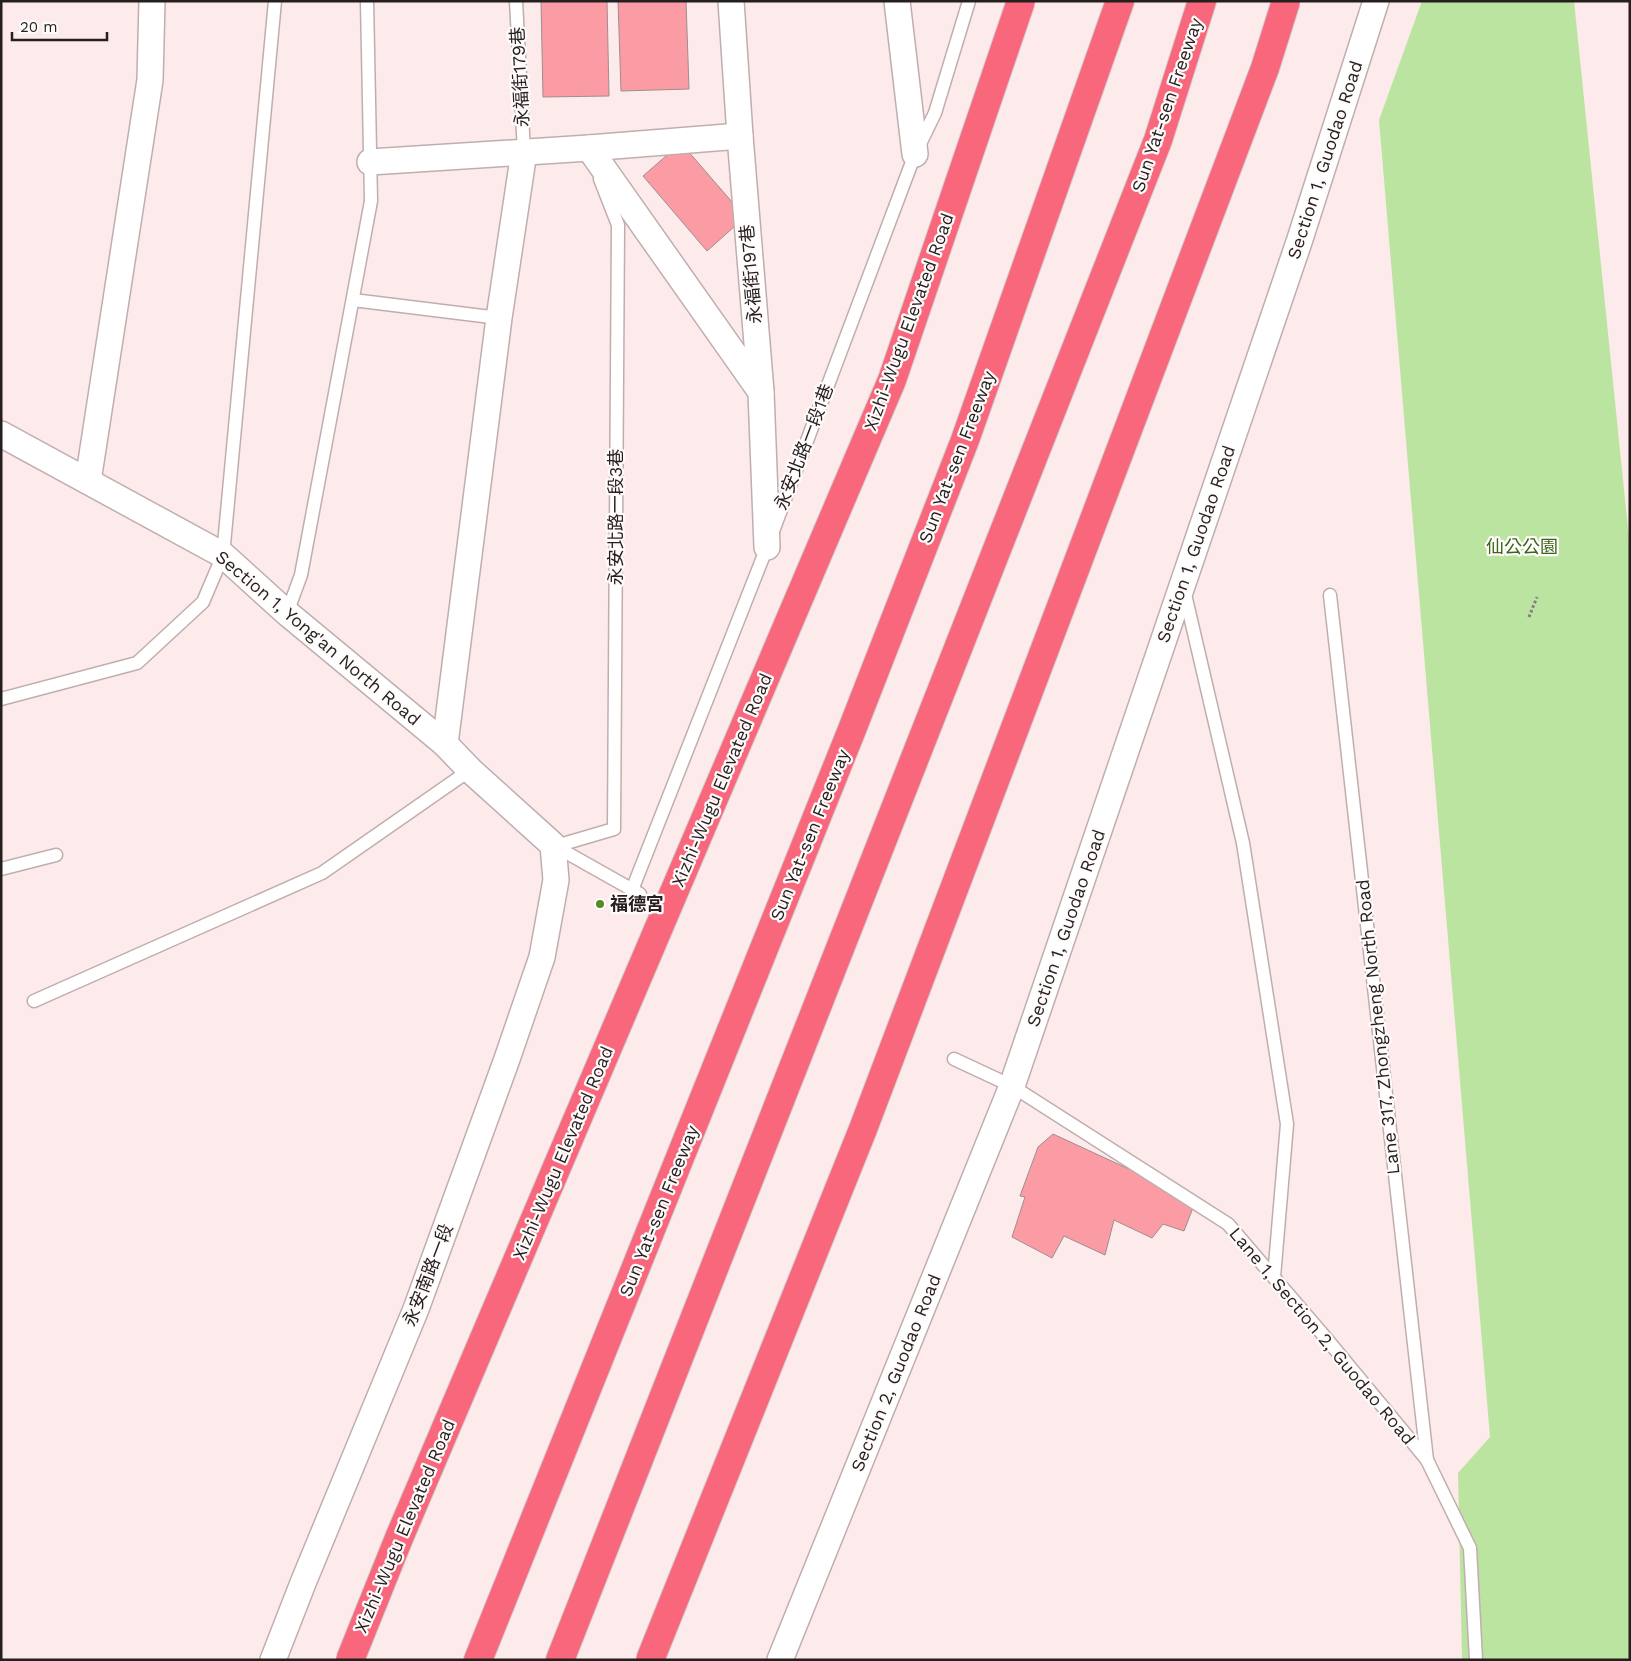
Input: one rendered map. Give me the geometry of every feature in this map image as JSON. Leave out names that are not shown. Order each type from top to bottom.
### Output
[{"type":"highway","name":"Xizhi-Wugu Elevated Road","points":[[350,1660],[402,1529],[892,380],[1021,1]]},
{"type":"highway","name":"Sun Yat-sen Freeway","points":[[478,1660],[848,741],[965,440],[1120,1]]},
{"type":"highway","name":"Sun Yat-sen Freeway","points":[[560,1660],[1158,140],[1202,1]]},
{"type":"highway","points":[[650,1660],[863,1129],[1261,77],[1286,1]]},
{"type":"street","points":[[88,481],[150,80],[152,1]]},
{"type":"street","name":"永福街197巷","points":[[731,1],[761,392],[767,547]]},
{"type":"street","points":[[897,1],[914,154]]},
{"type":"street","name":"Section 1, Guodao Road","points":[[1012,1086],[1300,238],[1376,1]]},
{"type":"street","points":[[370,162],[740,136]]},
{"type":"street","points":[[589,148],[761,392]]},
{"type":"street","points":[[446,744],[499,318],[524,152]]},
{"type":"street","name":"Section 1, Yong'an North Road","points":[[1,434],[223,555],[287,613],[446,744],[470,770],[554,845]]},
{"type":"street","name":"永安南路一段","points":[[273,1660],[416,1309],[542,958],[556,880],[554,845]]},
{"type":"street","name":"Section 2, Guodao Road","points":[[780,1660],[1012,1086]]},
{"type":"lane","points":[[1,699],[137,663],[203,602],[223,555],[275,1]]},
{"type":"lane","points":[[287,613],[301,575],[371,201],[367,1]]},
{"type":"lane","name":"永福街179巷","points":[[516,1],[524,152]]},
{"type":"lane","name":"永安北路一段1巷","points":[[554,845],[636,892],[914,154],[935,113],[970,1]]},
{"type":"lane","name":"永安北路一段3巷","points":[[554,845],[614,829],[618,225],[589,148]]},
{"type":"lane","points":[[352,300],[499,318]]},
{"type":"lane","points":[[1183,583],[1243,843],[1287,1124],[1274,1277]]},
{"type":"lane","name":"Lane 317, Zhongzheng North Road","points":[[1330,595],[1426,1460]]},
{"type":"lane","points":[[34,1001],[322,873],[470,770]]},
{"type":"lane","points":[[1,869],[56,855]]},
{"type":"lane","name":"Lane 1, Section 2, Guodao Road","points":[[954,1059],[1012,1086],[1228,1224],[1325,1337],[1426,1460]]},
{"type":"lane","points":[[1426,1460],[1470,1548],[1476,1660]]},
{"type":"path","points":[[1529,617],[1537,597]]},
{"type":"green space","name":"仙公公園","points":[[1422,1],[1574,1],[1630,548],[1630,1660],[1462,1660],[1458,1473],[1490,1437],[1379,120]]},
{"type":"building","points":[[541,1],[607,1],[609,96],[543,97]]},
{"type":"building","points":[[618,1],[686,1],[689,89],[621,91]]},
{"type":"building","points":[[681,143],[745,217],[707,251],[643,176]]},
{"type":"building","points":[[1053,1134],[1196,1200],[1184,1231],[1163,1224],[1152,1238],[1114,1220],[1105,1255],[1064,1236],[1052,1258],[1012,1237],[1025,1197],[1020,1196],[1038,1147]]},
{"type":"place","name":"福德宮","points":[[600,904]]}]
